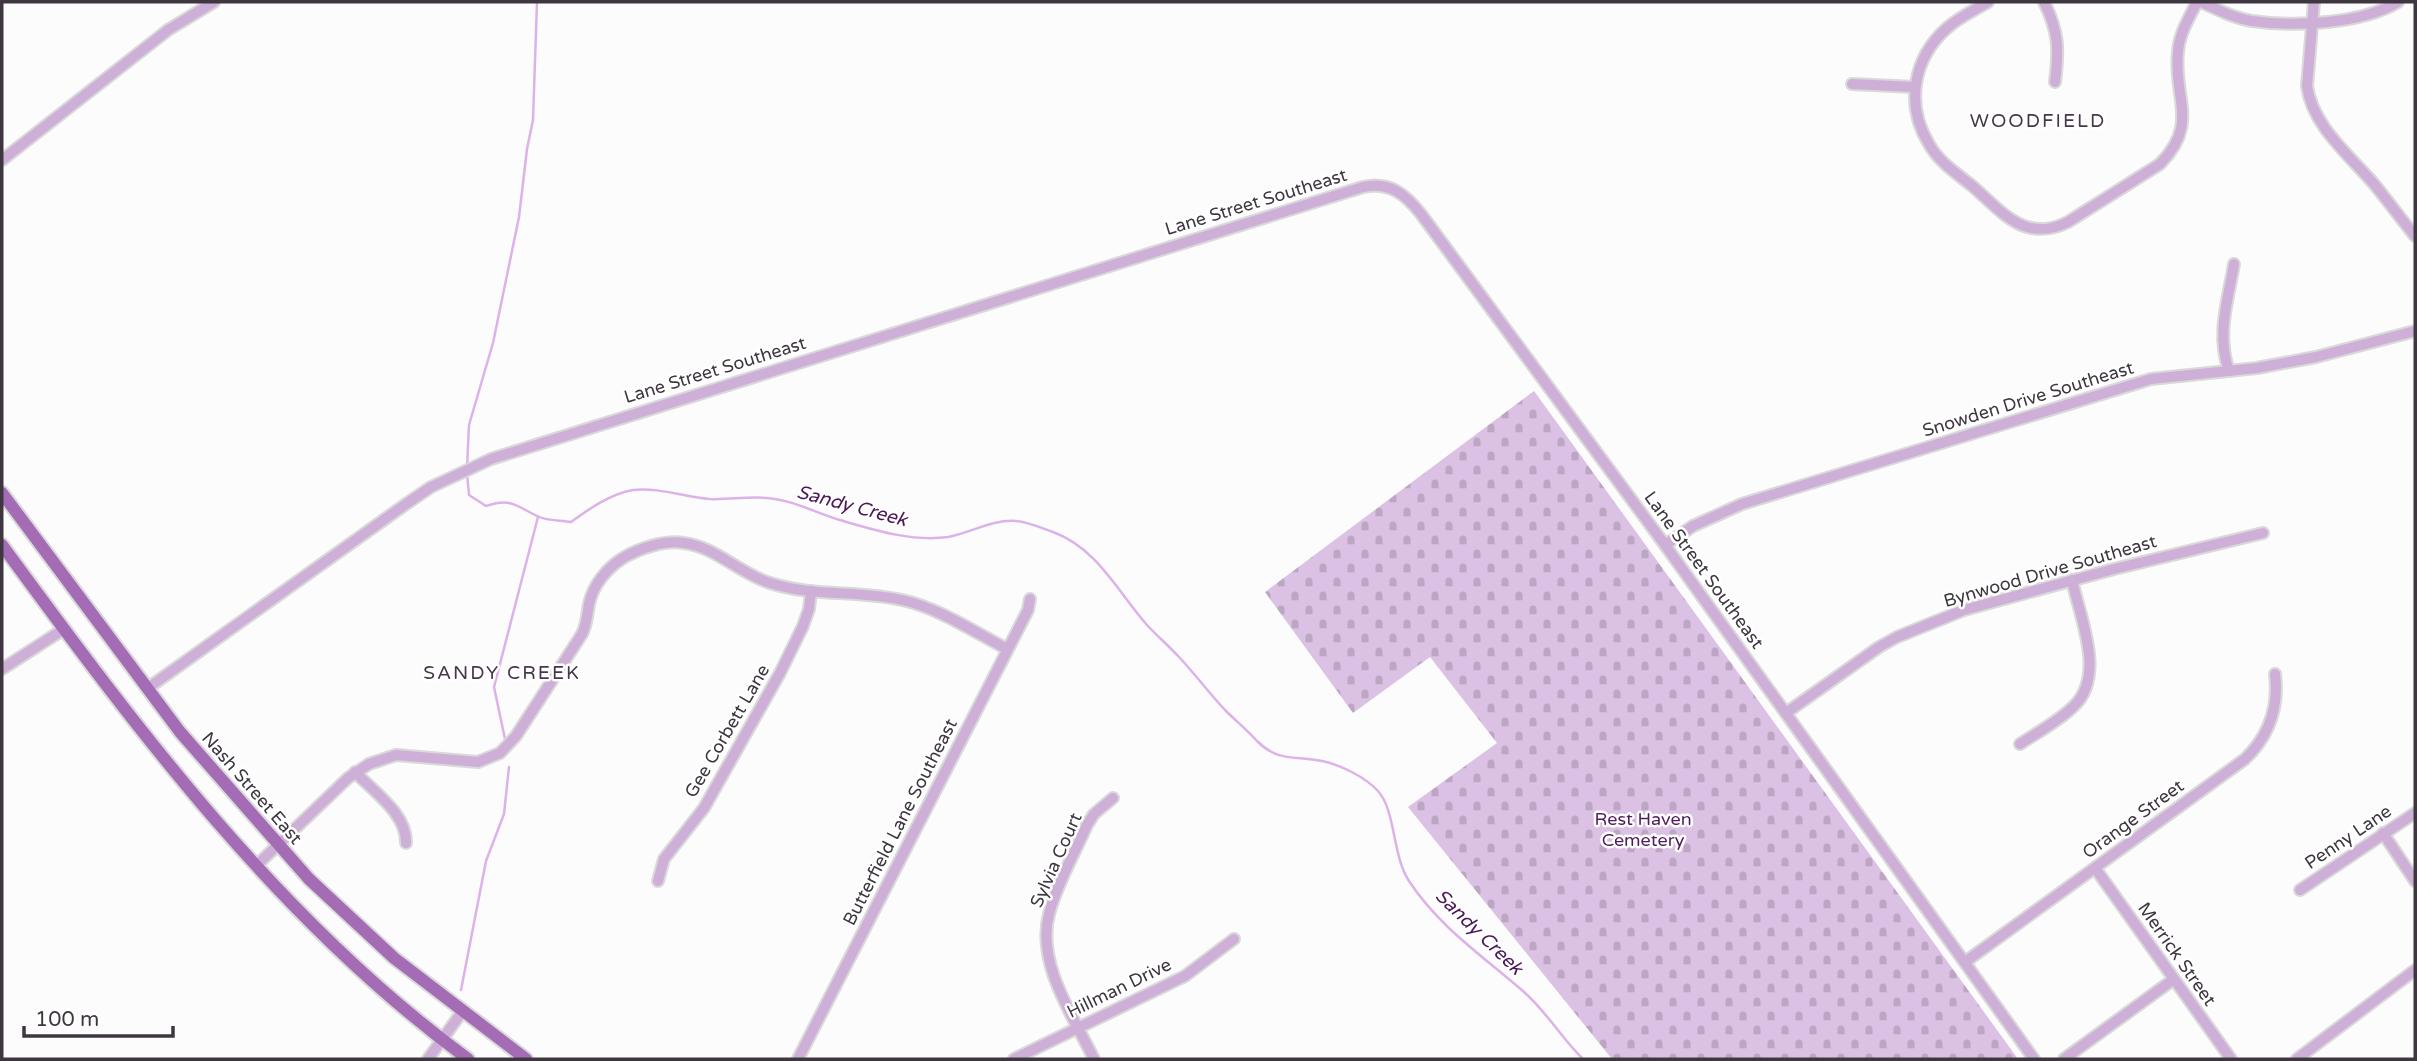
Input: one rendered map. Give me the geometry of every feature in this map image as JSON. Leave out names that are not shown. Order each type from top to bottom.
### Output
[{"type":"main road","name":"Nash Street East","points":[[2,493],[180,732],[309,879],[384,949],[526,1059]]},
{"type":"main road","points":[[2,545],[178,777],[257,865],[333,944],[468,1059]]},
{"type":"street","points":[[2,160],[168,30],[214,2]]},
{"type":"street","points":[[1988,2],[1954,22],[1939,36],[1923,60],[1914,87],[1921,128],[1940,159],[2021,225],[2041,229],[2056,228],[2160,164],[2176,144],[2184,115],[2177,71],[2179,43],[2199,2],[2232,16],[2279,23],[2313,22],[2365,15],[2398,2]]},
{"type":"street","points":[[2044,2],[2058,40],[2059,54],[2054,82]]},
{"type":"street","points":[[2314,2],[2306,86],[2308,99],[2328,132],[2415,236]]},
{"type":"street","points":[[1852,84],[1914,87]]},
{"type":"street","name":"Lane Street Southeast","points":[[148,688],[406,504],[459,473],[513,450],[1363,187],[1385,185],[1410,200],[1421,214],[1665,545],[2034,1059]]},
{"type":"street","points":[[2228,371],[2221,334],[2234,264]]},
{"type":"street","name":"Snowden Drive Southeast","points":[[1665,545],[1693,526],[1742,504],[2151,379],[2257,368],[2316,357],[2415,331]]},
{"type":"street","name":"Bynwood Drive Southeast","points":[[1786,713],[1879,647],[1964,610],[2072,580],[2263,533]]},
{"type":"street","points":[[257,865],[355,772],[369,764],[396,755],[470,762],[487,760],[500,752],[516,736],[582,634],[587,624],[592,595],[599,580],[615,564],[640,550],[663,544],[684,543],[709,550],[755,578],[783,587],[904,600],[930,609],[1007,649]]},
{"type":"street","points":[[2020,744],[2076,705],[2088,685],[2090,662],[2072,580]]},
{"type":"street","name":"Gee Corbett Lane","points":[[658,881],[664,859],[704,808],[780,673],[803,626],[811,591]]},
{"type":"street","name":"Butterfield Lane Southeast","points":[[798,1059],[1028,610],[1030,599]]},
{"type":"street","points":[[2,669],[64,629]]},
{"type":"street","name":"Orange Street","points":[[1965,962],[2252,752],[2264,737],[2273,716],[2277,690],[2275,674]]},
{"type":"street","points":[[355,772],[401,819],[406,831],[406,842]]},
{"type":"street","name":"Sylvia Court","points":[[1094,1059],[1052,972],[1046,944],[1046,927],[1052,905],[1087,825],[1094,814],[1113,798]]},
{"type":"street","name":"Penny Lane","points":[[2300,890],[2415,813]]},
{"type":"street","points":[[2383,834],[2415,881]]},
{"type":"street","name":"Merrick Street","points":[[2095,868],[2231,1059]]},
{"type":"street","name":"Hillman Drive","points":[[1014,1059],[1185,976],[1234,939]]},
{"type":"street","points":[[2297,1059],[2415,970]]},
{"type":"street","points":[[2064,1059],[2174,979]]},
{"type":"street","points":[[428,1059],[462,1012]]},
{"type":"green space","name":"Rest Haven Cemetery","points":[[1534,391],[2018,1059],[1612,1059],[1408,807],[1497,743],[1430,657],[1353,713],[1265,592]]},
{"type":"waterway","name":"Sandy Creek","points":[[467,468],[469,425],[493,343],[519,217],[533,120],[537,2]]},
{"type":"waterway","name":"Sandy Creek","points":[[467,474],[469,495],[486,506],[507,503],[541,518],[571,522],[608,498],[642,489],[709,499],[777,499],[853,524],[921,538],[948,537],[999,522],[1016,521],[1035,525],[1068,539],[1106,572],[1147,625],[1225,710],[1265,748],[1288,757],[1337,765],[1360,776],[1378,791],[1388,810],[1404,870],[1421,898],[1463,941],[1524,992],[1583,1059]]},
{"type":"waterway","points":[[505,739],[494,687],[538,517]]},
{"type":"waterway","points":[[461,990],[486,861],[504,814],[509,767]]},
{"type":"district","name":"WOODFIELD","points":[[2038,121]]},
{"type":"district","name":"SANDY CREEK","points":[[502,673]]}]
